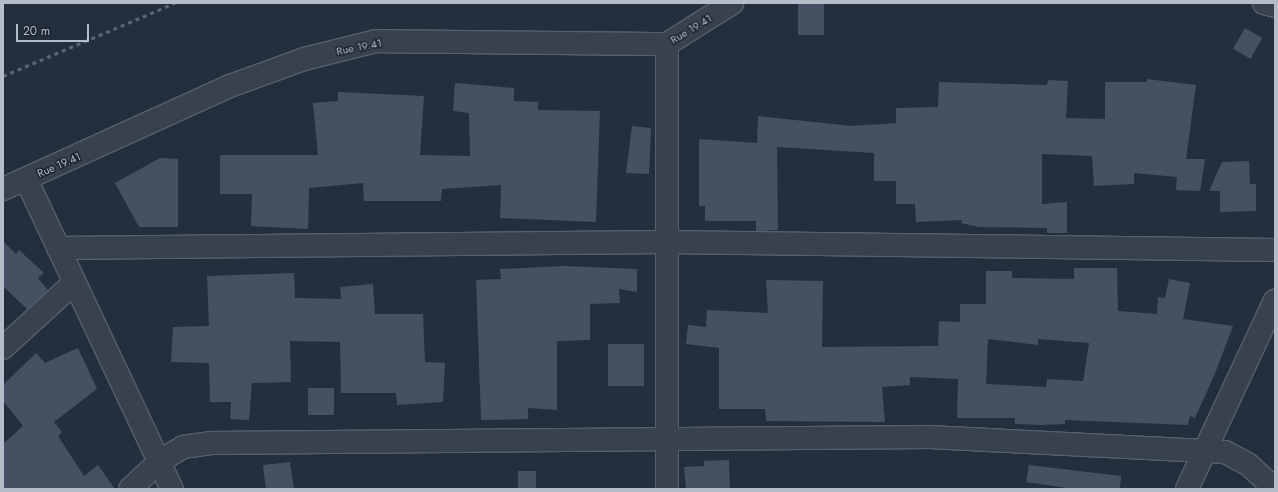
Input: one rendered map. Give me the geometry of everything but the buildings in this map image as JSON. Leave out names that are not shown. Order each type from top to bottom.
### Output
[{"type":"street","name":"Rue 19.41","points":[[3,189],[230,86],[304,59],[376,41],[667,44],[732,3]]},
{"type":"street","points":[[1264,3],[1275,6]]},
{"type":"street","points":[[666,489],[667,44]]},
{"type":"street","points":[[26,179],[172,489]]},
{"type":"street","points":[[58,248],[666,242],[1275,250]]},
{"type":"street","points":[[3,348],[74,283]]},
{"type":"street","points":[[1187,489],[1204,449],[1275,300]]},
{"type":"street","points":[[130,489],[160,461],[183,447],[210,443],[667,441],[929,437],[1204,449],[1225,452],[1248,464],[1275,489]]},
{"type":"railway","points":[[3,76],[175,3]]}]
